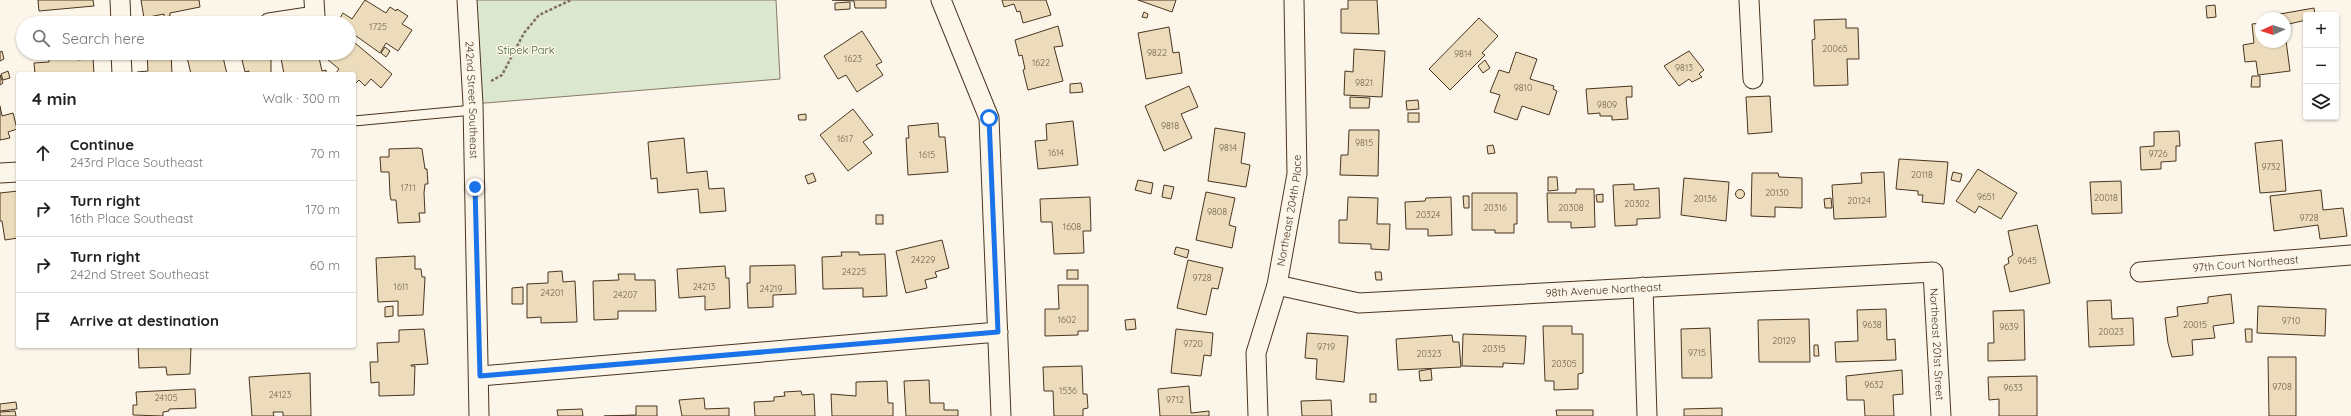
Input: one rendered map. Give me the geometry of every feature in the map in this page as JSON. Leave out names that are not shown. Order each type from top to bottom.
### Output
[{"type":"street","points":[[120,0],[120,16]]},
{"type":"street","points":[[314,0],[315,16]]},
{"type":"street","name":"242nd Street Southeast","points":[[467,0],[472,101],[480,376],[479,416]]},
{"type":"street","points":[[941,0],[989,118],[1001,416]]},
{"type":"street","name":"Northeast 204th Place","points":[[1258,416],[1256,353],[1277,285],[1297,174],[1294,0]]},
{"type":"street","points":[[1749,0],[1753,79]]},
{"type":"street","points":[[121,60],[122,72]]},
{"type":"street","points":[[0,173],[16,172]]},
{"type":"street","name":"97th Court Northeast","points":[[2140,272],[2351,255]]},
{"type":"street","name":"98th Avenue Northeast","points":[[1277,285],[1359,303],[1933,272]]},
{"type":"street","name":"Northeast 201st Street","points":[[1933,272],[1941,416]]},
{"type":"street","points":[[1643,287],[1647,416]]},
{"type":"street","points":[[480,376],[998,332]]},
{"type":"lane","points":[[356,121],[472,101]]},
{"type":"path","points":[[472,101],[502,75],[524,33],[539,15],[571,0]]},
{"type":"green space","name":"Stipek Park","points":[[470,0],[776,0],[780,79],[473,104]]},
{"type":"building","points":[[38,0],[93,0],[94,6],[39,11]]},
{"type":"building","points":[[141,0],[199,0],[200,7],[170,13],[170,16],[164,16],[164,14],[144,16]]},
{"type":"building","points":[[365,0],[386,13],[390,7],[396,11],[397,9],[408,16],[402,24],[412,30],[398,51],[386,43],[380,53],[356,36],[356,16],[354,16]]},
{"type":"building","points":[[832,0],[886,0],[886,8],[855,8],[854,1]]},
{"type":"building","points":[[1002,0],[1046,0],[1051,15],[1023,23],[1020,11],[1017,12],[1014,4],[1004,7]]},
{"type":"building","points":[[1138,0],[1176,0],[1172,12]]},
{"type":"building","points":[[1348,0],[1377,0],[1379,34],[1341,33],[1341,9],[1348,9]]},
{"type":"building","points":[[850,2],[850,9],[835,10],[835,3]]},
{"type":"building","points":[[2215,5],[2216,17],[2207,18],[2206,6]]},
{"type":"building","points":[[2314,8],[2315,12],[2303,12],[2303,21],[2291,24],[2291,12]]},
{"type":"building","points":[[1144,12],[1148,14],[1147,18],[1142,17]]},
{"type":"building","points":[[1479,18],[1498,36],[1482,53],[1485,55],[1450,90],[1429,69]]},
{"type":"building","points":[[1846,19],[1846,28],[1858,28],[1859,59],[1847,59],[1848,85],[1814,86],[1812,40],[1815,39],[1814,20]]},
{"type":"building","points":[[2252,24],[2255,24],[2255,48],[2287,48],[2290,71],[2258,75],[2256,61],[2245,62],[2243,45],[2254,43]]},
{"type":"building","points":[[1058,26],[1063,46],[1054,47],[1063,81],[1028,90],[1023,70],[1025,69],[1022,55],[1019,56],[1015,40]]},
{"type":"building","points":[[1169,27],[1173,53],[1179,52],[1182,73],[1146,79],[1138,33]]},
{"type":"building","points":[[862,31],[882,62],[876,65],[883,75],[857,92],[846,75],[838,79],[824,56]]},
{"type":"building","points":[[356,44],[392,74],[381,88],[371,79],[365,86],[359,80],[356,83],[356,72],[337,72],[339,69],[328,60],[356,60]]},
{"type":"building","points":[[385,47],[390,51],[386,57],[381,53]]},
{"type":"building","points":[[1354,49],[1385,51],[1382,97],[1344,95],[1345,71],[1353,72]]},
{"type":"building","points":[[2,51],[4,59],[0,61],[0,52]]},
{"type":"building","points":[[1689,51],[1704,70],[1699,74],[1702,77],[1692,82],[1689,79],[1679,86],[1664,66]]},
{"type":"building","points":[[1516,52],[1537,59],[1530,79],[1554,86],[1553,89],[1557,91],[1549,115],[1522,106],[1517,120],[1494,112],[1500,95],[1490,92],[1499,70],[1509,73]]},
{"type":"building","points":[[49,60],[93,60],[94,72],[35,72],[34,63],[49,62]]},
{"type":"building","points":[[147,60],[171,60],[172,72],[137,72],[148,71]]},
{"type":"building","points":[[188,60],[224,60],[227,72],[191,72]]},
{"type":"building","points":[[242,60],[271,60],[271,72],[245,72]]},
{"type":"building","points":[[281,60],[320,60],[322,71],[326,70],[326,72],[284,72]]},
{"type":"building","points":[[1485,60],[1490,68],[1483,73],[1478,66]]},
{"type":"building","points":[[8,71],[10,78],[3,80],[1,74]]},
{"type":"building","points":[[0,75],[3,83],[0,85]]},
{"type":"building","points":[[2252,76],[2260,76],[2260,87],[2251,87]]},
{"type":"building","points":[[1081,83],[1083,92],[1070,93],[1070,84]]},
{"type":"building","points":[[1189,86],[1198,107],[1181,114],[1192,138],[1164,151],[1145,106]]},
{"type":"building","points":[[1632,86],[1632,97],[1626,97],[1628,119],[1612,120],[1612,116],[1600,116],[1600,113],[1588,114],[1586,89]]},
{"type":"building","points":[[1770,96],[1772,132],[1748,134],[1746,97]]},
{"type":"building","points":[[1350,97],[1370,98],[1369,108],[1350,108]]},
{"type":"building","points":[[1418,100],[1419,109],[1407,110],[1406,101]]},
{"type":"building","points":[[0,106],[2,116],[13,113],[16,129],[8,132],[10,138],[0,140]]},
{"type":"building","points":[[853,109],[873,135],[863,142],[872,153],[848,171],[820,135]]},
{"type":"building","points":[[1408,113],[1419,113],[1419,122],[1408,122]]},
{"type":"building","points":[[806,114],[806,120],[799,120],[798,115]]},
{"type":"building","points":[[1073,121],[1078,165],[1038,169],[1035,141],[1047,140],[1046,124]]},
{"type":"building","points":[[938,123],[939,137],[945,137],[948,172],[908,175],[906,138],[909,138],[908,126]]},
{"type":"building","points":[[1215,128],[1245,133],[1241,163],[1250,165],[1246,187],[1208,181]]},
{"type":"building","points":[[1349,130],[1379,130],[1378,176],[1340,175],[1341,155],[1348,155]]},
{"type":"building","points":[[2179,131],[2180,146],[2176,146],[2176,161],[2161,162],[2161,169],[2141,170],[2140,147],[2154,146],[2154,132]]},
{"type":"building","points":[[684,138],[687,173],[707,171],[709,189],[724,188],[726,211],[700,213],[698,189],[658,193],[657,178],[651,179],[648,142]]},
{"type":"building","points":[[2282,140],[2286,191],[2260,193],[2255,143]]},
{"type":"building","points":[[1493,145],[1495,153],[1488,154],[1487,146]]},
{"type":"building","points":[[389,149],[422,149],[425,169],[427,169],[428,184],[425,184],[424,193],[425,213],[419,213],[420,222],[398,223],[396,200],[391,200],[390,195],[389,172],[381,172],[380,157],[389,157]]},
{"type":"building","points":[[1899,159],[1948,162],[1944,204],[1922,202],[1923,195],[1918,195],[1918,191],[1896,189]]},
{"type":"building","points":[[1978,169],[2017,193],[2001,219],[1979,206],[1975,213],[1956,201]]},
{"type":"building","points":[[1884,172],[1886,217],[1834,219],[1832,185],[1862,183],[1861,173]]},
{"type":"building","points":[[1953,172],[1962,174],[1960,182],[1951,180]]},
{"type":"building","points":[[813,173],[816,181],[808,184],[805,176]]},
{"type":"building","points":[[1752,173],[1778,173],[1779,177],[1802,178],[1802,208],[1775,207],[1775,217],[1751,216]]},
{"type":"building","points":[[1548,177],[1557,177],[1558,190],[1548,191]]},
{"type":"building","points":[[1684,178],[1729,182],[1726,221],[1681,215]]},
{"type":"building","points":[[1138,180],[1153,183],[1151,194],[1135,190]]},
{"type":"building","points":[[2121,181],[2122,213],[2092,214],[2090,182]]},
{"type":"building","points":[[1634,184],[1634,190],[1659,188],[1660,218],[1637,219],[1637,225],[1615,226],[1613,185]]},
{"type":"building","points":[[1164,185],[1174,187],[1171,199],[1162,197]]},
{"type":"building","points":[[1576,189],[1594,189],[1595,227],[1571,228],[1571,222],[1548,222],[1547,193],[1576,193]]},
{"type":"building","points":[[1738,190],[1742,190],[1744,194],[1742,198],[1738,198],[1736,196],[1736,192]]},
{"type":"building","points":[[2321,190],[2323,210],[2343,208],[2347,236],[2320,239],[2318,225],[2274,231],[2270,196]]},
{"type":"building","points":[[16,191],[16,238],[5,240],[2,221],[0,221],[0,193]]},
{"type":"building","points":[[1206,192],[1235,198],[1229,225],[1236,227],[1232,248],[1196,240]]},
{"type":"building","points":[[1472,193],[1517,193],[1517,224],[1514,224],[1514,233],[1495,233],[1495,230],[1472,230]]},
{"type":"building","points":[[1603,194],[1603,202],[1597,202],[1596,195]]},
{"type":"building","points":[[1463,196],[1469,196],[1469,208],[1464,208]]},
{"type":"building","points":[[1090,197],[1091,231],[1083,231],[1084,253],[1054,254],[1052,222],[1041,222],[1040,199]]},
{"type":"building","points":[[1348,197],[1378,198],[1377,224],[1390,224],[1389,250],[1371,249],[1371,244],[1339,243],[1339,220],[1347,220]]},
{"type":"building","points":[[1451,197],[1452,235],[1428,236],[1428,229],[1406,229],[1405,202],[1425,201],[1426,198]]},
{"type":"building","points":[[1831,198],[1832,208],[1825,208],[1824,199]]},
{"type":"building","points":[[876,215],[883,215],[883,224],[876,224]]},
{"type":"building","points":[[2037,225],[2050,283],[2010,292],[2004,266],[2009,263],[2008,258],[2013,255],[2008,231]]},
{"type":"building","points":[[942,240],[949,268],[935,272],[937,277],[925,280],[927,288],[906,293],[896,251]]},
{"type":"building","points":[[1176,247],[1189,250],[1187,258],[1174,254]]},
{"type":"building","points":[[841,252],[859,252],[859,255],[885,254],[887,296],[863,297],[863,288],[823,289],[822,257],[842,256]]},
{"type":"building","points":[[415,256],[415,269],[421,269],[422,277],[425,277],[423,315],[398,316],[398,301],[378,302],[376,258]]},
{"type":"building","points":[[1188,260],[1223,268],[1218,289],[1212,288],[1206,315],[1177,308]]},
{"type":"building","points":[[795,265],[796,294],[773,295],[773,307],[748,308],[747,283],[750,283],[750,266]]},
{"type":"building","points":[[725,266],[726,278],[729,278],[730,308],[705,310],[705,296],[679,298],[677,269]]},
{"type":"building","points":[[1067,270],[1078,270],[1078,279],[1067,279]]},
{"type":"building","points":[[562,271],[563,282],[575,281],[577,322],[541,323],[541,317],[527,318],[527,284],[548,283],[548,272]]},
{"type":"building","points":[[1375,272],[1381,272],[1382,280],[1376,280]]},
{"type":"building","points":[[618,274],[635,274],[635,280],[655,280],[656,311],[618,311],[618,319],[594,320],[593,281],[619,280]]},
{"type":"building","points":[[1058,285],[1088,285],[1088,331],[1078,331],[1078,335],[1045,336],[1045,309],[1059,309]]},
{"type":"building","points":[[523,287],[523,304],[512,304],[512,288]]},
{"type":"building","points":[[2231,294],[2234,323],[2213,326],[2215,338],[2192,340],[2193,355],[2172,357],[2168,343],[2165,318],[2178,316],[2177,307],[2208,303],[2208,297]]},
{"type":"building","points":[[2111,300],[2112,319],[2133,318],[2134,345],[2089,347],[2087,301]]},
{"type":"building","points":[[393,306],[393,316],[385,317],[385,307]]},
{"type":"building","points":[[2258,306],[2326,309],[2325,336],[2257,333]]},
{"type":"building","points":[[1886,309],[1887,340],[1895,339],[1896,360],[1836,362],[1835,342],[1858,341],[1857,310]]},
{"type":"building","points":[[2024,310],[2025,360],[1988,361],[1988,343],[1994,343],[1993,311]]},
{"type":"building","points":[[1135,319],[1136,329],[1126,330],[1125,320]]},
{"type":"building","points":[[1809,319],[1810,362],[1759,362],[1758,320]]},
{"type":"building","points":[[1543,326],[1572,326],[1572,334],[1583,334],[1583,373],[1578,374],[1578,389],[1554,390],[1554,381],[1545,381]]},
{"type":"building","points":[[1710,328],[1712,378],[1682,378],[1681,329]]},
{"type":"building","points":[[424,329],[428,364],[411,365],[415,366],[414,395],[379,396],[379,382],[371,383],[370,362],[378,362],[377,343],[399,342],[399,330]]},
{"type":"building","points":[[1176,329],[1213,333],[1211,356],[1204,355],[1201,376],[1171,373]]},
{"type":"building","points":[[2245,329],[2252,329],[2252,342],[2246,342]]},
{"type":"building","points":[[1307,333],[1348,336],[1344,382],[1316,379],[1317,359],[1305,358]]},
{"type":"building","points":[[1463,334],[1526,336],[1524,364],[1503,363],[1503,367],[1462,366]]},
{"type":"building","points":[[1452,335],[1453,342],[1459,342],[1461,367],[1398,370],[1396,339]]},
{"type":"building","points":[[1814,345],[1818,345],[1819,356],[1814,356]]},
{"type":"building","points":[[138,348],[191,348],[190,374],[167,375],[166,367],[139,368]]},
{"type":"building","points":[[2268,357],[2296,357],[2296,416],[2269,416]]},
{"type":"building","points":[[1082,366],[1083,394],[1087,394],[1088,408],[1083,409],[1083,416],[1054,416],[1053,391],[1044,391],[1043,367]]},
{"type":"building","points":[[1431,369],[1432,380],[1420,381],[1419,371]]},
{"type":"building","points":[[1902,370],[1903,394],[1893,395],[1894,416],[1865,416],[1864,400],[1847,400],[1846,376]]},
{"type":"building","points":[[310,373],[311,416],[283,416],[283,412],[273,412],[274,416],[252,416],[249,377]]},
{"type":"building","points":[[2037,376],[2037,416],[1999,416],[1999,399],[1989,400],[1988,377]]},
{"type":"building","points":[[929,380],[930,403],[944,403],[944,410],[958,410],[958,416],[906,416],[904,381]]},
{"type":"building","points":[[887,381],[888,403],[893,403],[893,416],[832,416],[831,394],[856,396],[856,382]]},
{"type":"building","points":[[1189,386],[1191,413],[1209,411],[1209,416],[1160,416],[1158,389]]},
{"type":"building","points":[[195,389],[196,408],[169,409],[169,411],[163,412],[163,416],[133,415],[133,405],[137,405],[136,392]]},
{"type":"building","points":[[801,391],[802,395],[814,394],[815,416],[755,416],[754,402],[774,401],[774,397],[785,396],[784,392]]},
{"type":"building","points":[[1370,394],[1376,394],[1376,402],[1370,402]]},
{"type":"building","points":[[704,398],[705,409],[729,408],[729,416],[682,416],[679,400]]},
{"type":"building","points":[[1331,400],[1332,416],[1302,416],[1301,401]]},
{"type":"building","points":[[16,402],[17,409],[0,411],[0,404]]},
{"type":"building","points":[[636,406],[657,406],[657,416],[604,416],[636,415]]},
{"type":"building","points":[[1722,408],[1722,416],[1684,416],[1684,409]]},
{"type":"building","points":[[582,409],[583,416],[558,416],[557,410]]},
{"type":"building","points":[[1556,410],[1593,410],[1593,416],[1557,416]]},
{"type":"building","points":[[15,411],[16,416],[0,416],[0,412]]},
{"type":"route","points":[[475,187],[480,376],[998,332],[989,118]]}]
